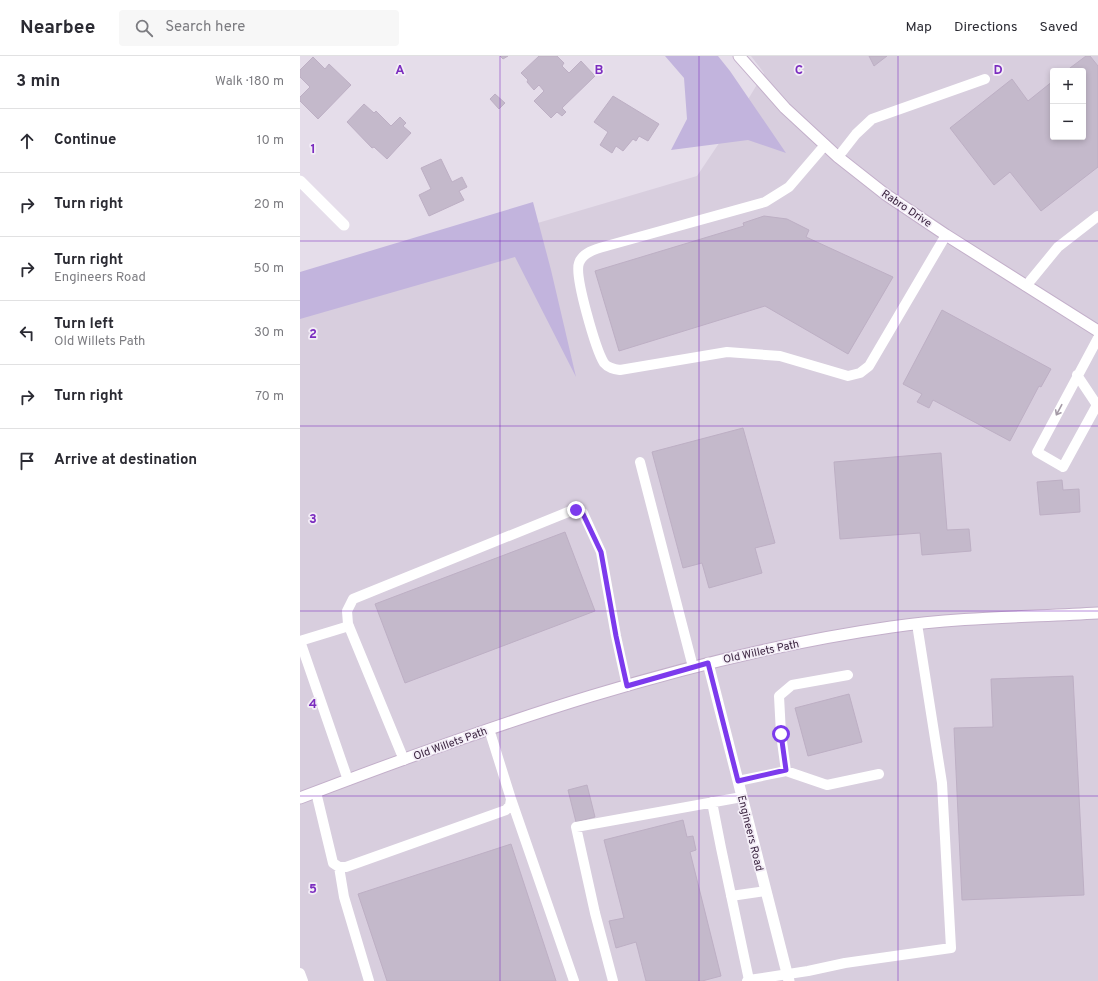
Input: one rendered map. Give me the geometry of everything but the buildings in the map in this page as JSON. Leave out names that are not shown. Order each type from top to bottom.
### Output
[{"type":"main road","name":"Rabro Drive","points":[[739,56],[785,108],[838,157],[885,194],[946,235],[1098,331]]},
{"type":"main road","points":[[300,181],[344,225]]},
{"type":"main road","name":"Old Willets Path","points":[[300,798],[525,716],[708,663],[816,639],[893,626],[966,620],[1098,613]]},
{"type":"main road","name":"Engineers Road","points":[[708,663],[788,977]]},
{"type":"lane","points":[[838,157],[856,134],[872,119],[985,79]]},
{"type":"lane","points":[[825,145],[789,187],[764,202],[610,244],[587,253],[579,262],[578,278],[597,350],[605,364],[613,369],[620,370],[728,352],[780,356],[848,376],[860,373],[869,366],[946,235]]},
{"type":"lane","points":[[1026,286],[1058,248],[1098,216]]},
{"type":"lane","points":[[1077,375],[1097,405],[1064,467],[1037,452],[1077,375],[1098,338]]},
{"type":"lane","points":[[640,462],[693,667]]},
{"type":"lane","points":[[404,760],[349,626],[347,611],[353,599],[576,510],[583,514],[601,552],[616,636],[627,686]]},
{"type":"lane","points":[[712,802],[748,980],[788,977],[846,963],[951,948],[942,783],[917,624]]},
{"type":"lane","points":[[348,780],[300,641],[349,626]]},
{"type":"lane","points":[[786,770],[781,734],[779,696],[792,685],[848,675]]},
{"type":"lane","points":[[489,729],[511,798],[574,981]]},
{"type":"lane","points":[[738,781],[786,770],[827,785],[879,774]]},
{"type":"lane","points":[[316,792],[333,863],[339,867],[346,867],[506,810],[510,805],[511,798]]},
{"type":"lane","points":[[613,981],[594,913],[576,827],[742,797]]},
{"type":"lane","points":[[339,867],[344,897],[369,981]]},
{"type":"lane","points":[[731,896],[766,891]]},
{"type":"lane","points":[[300,973],[303,981]]},
{"type":"shaded area","points":[[665,56],[718,56],[730,71],[786,153],[748,140],[671,150],[687,119],[684,78]]},
{"type":"shaded area","points":[[751,56],[1098,56],[1098,981],[300,981],[300,293],[697,176],[744,106],[764,73]]},
{"type":"shaded area","points":[[533,202],[551,270],[576,377],[515,257],[300,319],[300,272]]},
{"type":"route","points":[[576,510],[583,514],[601,552],[616,636],[627,686],[708,663],[738,781],[786,770],[781,734]]}]
